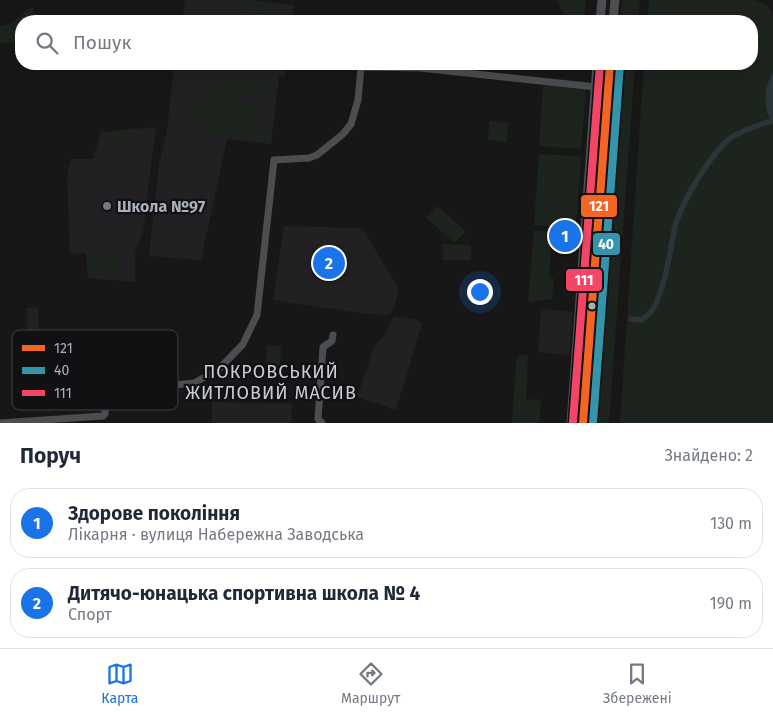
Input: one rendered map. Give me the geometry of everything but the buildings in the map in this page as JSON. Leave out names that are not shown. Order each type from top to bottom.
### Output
[{"type":"main road","points":[[601,15],[602,0]]},
{"type":"main road","points":[[614,15],[615,0]]},
{"type":"main road","points":[[571,423],[597,70]]},
{"type":"main road","points":[[583,423],[610,70]]},
{"type":"main road","points":[[575,373],[587,374]]},
{"type":"street","points":[[178,385],[194,383],[219,369],[243,344],[257,314],[274,160],[310,158],[317,155],[343,134],[351,124],[358,100],[362,70]]},
{"type":"street","points":[[440,70],[596,86]]},
{"type":"street","points":[[322,423],[318,419],[322,347],[332,341],[333,335]]},
{"type":"street","points":[[0,423],[103,416],[105,410]]},
{"type":"shaded area","points":[[185,0],[252,0],[294,5],[293,15],[183,15]]},
{"type":"shaded area","points":[[232,0],[268,2],[267,14],[262,11],[233,7],[234,1]]},
{"type":"shaded area","points":[[558,0],[586,0],[585,15],[563,15]]},
{"type":"shaded area","points":[[622,0],[640,0],[639,15],[621,15]]},
{"type":"shaded area","points":[[649,0],[755,0],[767,5],[773,14],[773,73],[767,115],[773,124],[773,423],[620,423],[644,70],[758,70],[758,15],[648,15]]},
{"type":"shaded area","points":[[33,5],[33,15],[21,15]]},
{"type":"shaded area","points":[[15,20],[15,42],[0,43],[0,26]]},
{"type":"shaded area","points":[[173,70],[286,70],[285,77],[279,77],[271,144],[227,139],[201,260],[149,256],[159,164],[167,129]]},
{"type":"shaded area","points":[[617,70],[635,70],[609,423],[590,423]]},
{"type":"shaded area","points":[[773,73],[773,124],[767,113],[765,99],[767,85]]},
{"type":"shaded area","points":[[210,76],[243,82],[240,99],[207,93]]},
{"type":"shaded area","points":[[244,82],[269,86],[267,98],[242,94]]},
{"type":"shaded area","points":[[553,85],[586,89],[581,148],[539,146],[543,86]]},
{"type":"shaded area","points":[[191,95],[264,107],[271,118],[271,126],[263,137],[268,138],[268,142],[178,128],[180,124],[176,115],[177,106],[186,97]],"holes":[[[193,97],[189,125],[188,126],[181,121],[178,111],[184,100]],[[258,108],[267,114],[269,124],[263,134],[254,136]]]},
{"type":"shaded area","points":[[489,121],[508,123],[507,142],[488,140]]},
{"type":"shaded area","name":"Школа №97","points":[[156,127],[143,232],[135,253],[135,282],[88,278],[86,253],[70,254],[67,174],[71,159],[93,159],[101,132]]},
{"type":"shaded area","points":[[128,131],[129,146],[105,147],[104,133]]},
{"type":"shaded area","points":[[539,154],[577,156],[581,158],[576,224],[571,227],[534,225]]},
{"type":"shaded area","points":[[437,206],[466,231],[455,243],[426,218]]},
{"type":"shaded area","points":[[284,226],[362,228],[399,289],[394,308],[388,315],[367,314],[273,300]]},
{"type":"shaded area","points":[[534,231],[552,232],[549,276],[554,279],[552,299],[530,302],[528,299]]},
{"type":"shaded area","points":[[443,244],[471,245],[471,260],[443,260]]},
{"type":"shaded area","points":[[120,255],[121,272],[90,274],[88,257]]},
{"type":"shaded area","points":[[38,307],[39,330],[27,330],[27,308]]},
{"type":"shaded area","points":[[541,309],[573,312],[569,355],[538,352]]},
{"type":"shaded area","points":[[394,316],[417,320],[422,324],[396,410],[357,397],[374,347],[384,336]]},
{"type":"shaded area","points":[[267,345],[281,346],[280,366],[266,365]]},
{"type":"shaded area","points":[[521,355],[528,355],[526,399],[541,400],[539,423],[512,423],[516,362]]},
{"type":"shaded area","points":[[212,402],[292,404],[291,423],[212,423]]},
{"type":"waterway","points":[[631,319],[642,320],[653,309],[666,272],[677,220],[697,180],[715,154],[732,137],[771,121]]},
{"type":"transit line","name":"111","points":[[573,422],[600,70]]},
{"type":"transit line","name":"121","points":[[583,423],[610,70]]},
{"type":"transit line","name":"40","points":[[593,423],[620,70]]},
{"type":"place","name":"Школа №97","points":[[107,206]]},
{"type":"place","name":"Здорове покоління","points":[[565,236]]},
{"type":"place","name":"Дитячо-юнацька спортивна школа № 4","points":[[329,263]]},
{"type":"district","name":"ПОКРОВСЬКИЙ ЖИТЛОВИЙ МАСИВ","points":[[271,382]]}]
